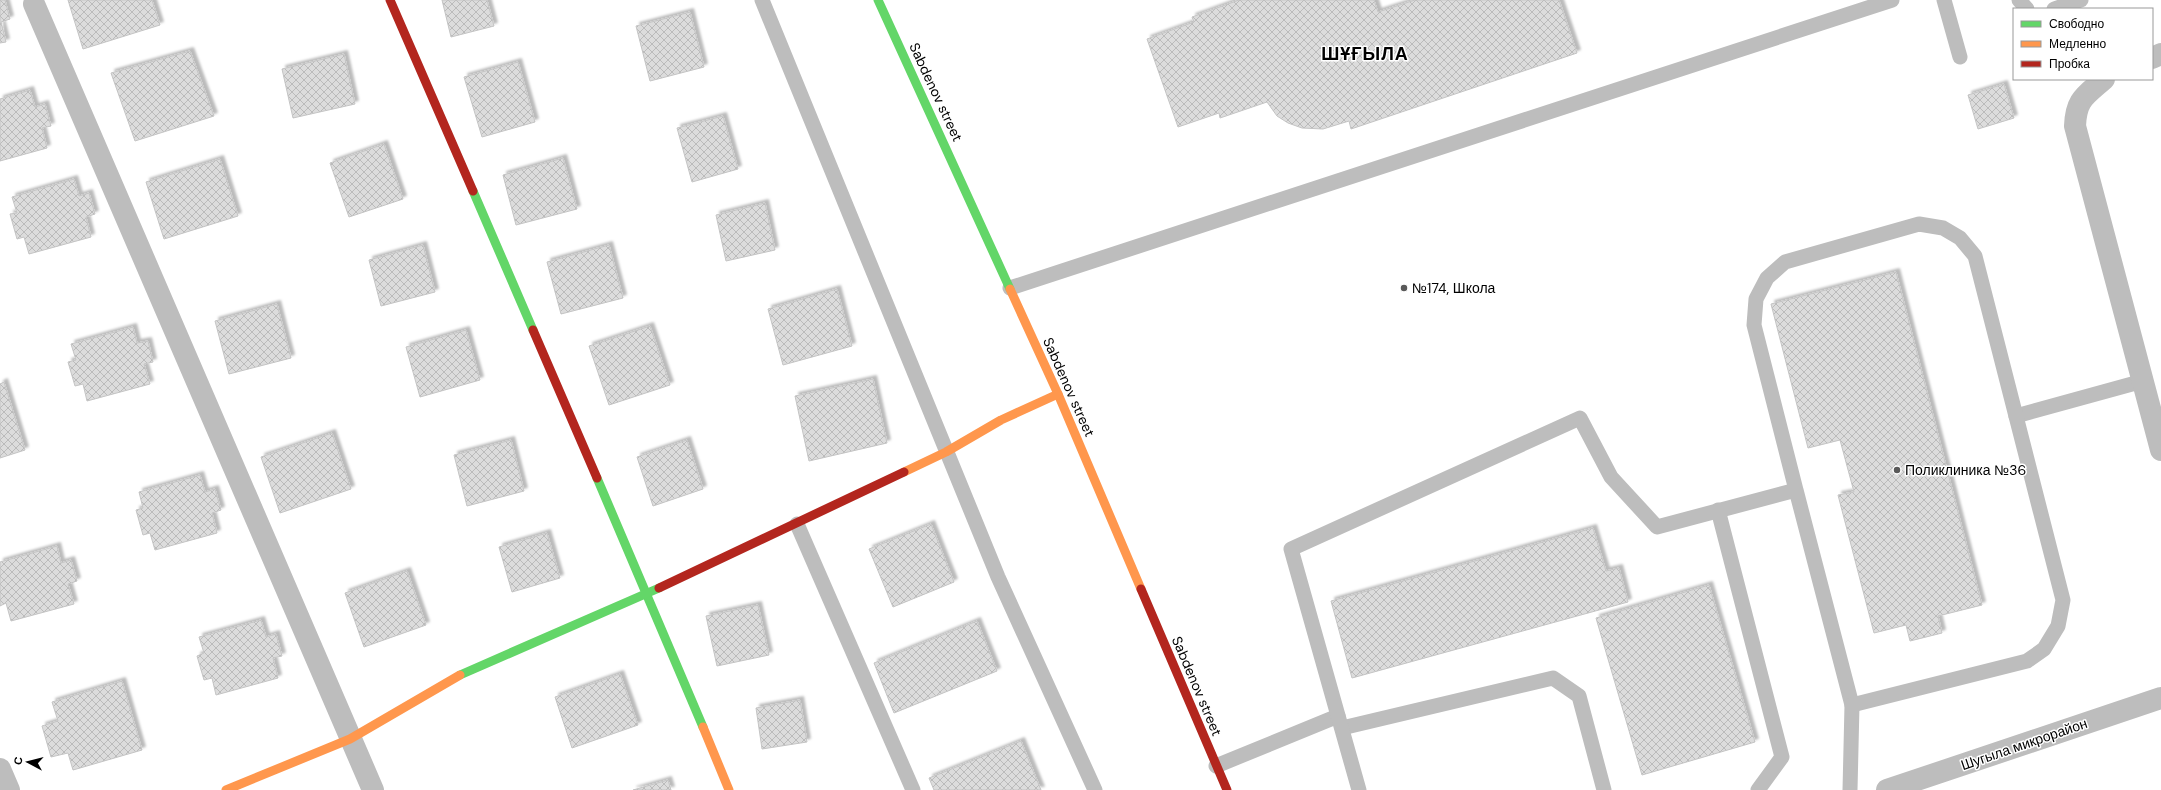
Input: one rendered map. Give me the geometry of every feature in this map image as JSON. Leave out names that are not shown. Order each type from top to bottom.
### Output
[{"type":"street","points":[[390,0],[647,594],[729,790]]},
{"type":"street","name":"Sabdenov street","points":[[878,0],[1058,394],[1227,790]]},
{"type":"street","points":[[34,4],[350,740],[373,790]]},
{"type":"street","points":[[2103,80],[2080,101],[2075,113],[2075,126],[2161,450]]},
{"type":"street","points":[[226,790],[350,740],[450,678],[647,594],[797,524],[946,452],[1001,420],[1058,394]]},
{"type":"street","name":"Шугыла микрорайон","points":[[1887,790],[2161,698]]},
{"type":"street","points":[[0,769],[9,790]]},
{"type":"lane","points":[[762,0],[998,578],[1094,790]]},
{"type":"lane","points":[[1010,288],[1892,0]]},
{"type":"lane","points":[[1944,0],[1960,57]]},
{"type":"lane","points":[[2019,0],[2026,8]]},
{"type":"lane","points":[[2057,8],[2081,0]]},
{"type":"lane","points":[[1850,790],[1852,705],[1754,325],[1756,299],[1767,278],[1785,262],[1919,224],[1943,228],[1960,238],[1975,256],[2063,600],[2058,626],[2044,650],[2027,661],[1852,705]]},
{"type":"lane","points":[[2016,416],[2143,381]]},
{"type":"lane","points":[[1359,790],[1291,549],[1580,418],[1611,477],[1657,526],[1796,490]]},
{"type":"lane","points":[[1718,510],[1782,757],[1758,790]]},
{"type":"lane","points":[[797,524],[913,790]]},
{"type":"lane","points":[[1216,766],[1340,722],[1553,678],[1579,696],[1604,790]]},
{"type":"building","points":[[0,0],[5,0],[10,19],[1,22],[6,42],[0,43]]},
{"type":"building","points":[[68,0],[152,0],[160,25],[83,49]]},
{"type":"building","points":[[442,0],[487,0],[494,26],[451,37]]},
{"type":"building","points":[[1239,0],[1374,0],[1378,12],[1415,0],[1559,0],[1577,53],[1351,129],[1349,121],[1323,129],[1302,128],[1288,123],[1277,116],[1267,102],[1220,118],[1219,113],[1178,127],[1147,39],[1194,22],[1192,17]]},
{"type":"building","points":[[690,12],[704,67],[650,81],[636,26]]},
{"type":"building","points":[[190,51],[214,116],[135,141],[111,73]]},
{"type":"building","points":[[344,54],[355,104],[293,118],[282,69]]},
{"type":"building","points":[[518,62],[535,122],[482,137],[464,77]]},
{"type":"building","points":[[2004,84],[2014,118],[1978,129],[1968,95]]},
{"type":"building","points":[[30,90],[35,107],[45,104],[51,126],[42,128],[47,148],[0,161],[0,99]]},
{"type":"building","points":[[723,116],[738,169],[692,182],[677,128]]},
{"type":"building","points":[[384,144],[403,199],[349,217],[330,163]]},
{"type":"building","points":[[563,158],[577,209],[516,225],[503,175]]},
{"type":"building","points":[[220,159],[238,216],[164,239],[146,182]]},
{"type":"building","points":[[74,179],[79,196],[89,193],[95,214],[86,217],[91,237],[29,254],[24,237],[17,239],[10,214],[17,213],[12,197]]},
{"type":"building","points":[[765,203],[775,250],[726,261],[716,215]]},
{"type":"building","points":[[423,245],[435,292],[381,306],[369,260]]},
{"type":"building","points":[[609,245],[623,298],[561,314],[547,262]]},
{"type":"building","name":"Поликлиника №36","points":[[1896,272],[1982,605],[1938,616],[1942,633],[1910,641],[1906,625],[1874,633],[1838,495],[1854,492],[1840,440],[1808,448],[1771,304]]},
{"type":"building","points":[[837,289],[852,346],[783,365],[768,309]]},
{"type":"building","points":[[277,304],[291,358],[229,374],[215,321]]},
{"type":"building","points":[[650,326],[670,385],[609,405],[589,346]]},
{"type":"building","points":[[133,327],[137,343],[148,341],[153,362],[144,364],[150,384],[87,401],[83,384],[75,386],[68,362],[76,360],[71,344]]},
{"type":"building","points":[[466,330],[480,380],[420,397],[406,347]]},
{"type":"building","points":[[873,379],[887,443],[809,461],[795,396]]},
{"type":"building","points":[[4,382],[25,450],[0,458],[0,384]]},
{"type":"building","points":[[332,433],[351,489],[280,513],[261,457]]},
{"type":"building","points":[[511,440],[524,491],[467,506],[454,455]]},
{"type":"building","points":[[687,440],[703,489],[653,506],[637,457]]},
{"type":"building","points":[[200,475],[205,492],[215,489],[221,510],[212,513],[217,533],[155,550],[150,533],[143,535],[136,510],[143,508],[139,492]]},
{"type":"building","points":[[931,524],[954,582],[893,607],[869,549]]},
{"type":"building","points":[[1593,528],[1606,571],[1619,568],[1628,602],[1352,678],[1331,601]]},
{"type":"building","points":[[547,533],[560,578],[512,592],[499,547]]},
{"type":"building","points":[[57,546],[61,563],[71,560],[77,581],[68,584],[74,604],[11,621],[6,603],[0,606],[0,562]]},
{"type":"building","points":[[407,571],[426,625],[364,647],[345,593]]},
{"type":"building","points":[[1709,585],[1755,742],[1642,775],[1596,618]]},
{"type":"building","points":[[758,605],[769,655],[717,666],[706,616]]},
{"type":"building","points":[[261,620],[266,637],[276,634],[282,656],[273,658],[278,678],[216,695],[212,678],[204,680],[197,656],[204,653],[199,637]]},
{"type":"building","points":[[977,621],[997,671],[894,713],[874,663]]},
{"type":"building","points":[[620,674],[638,725],[572,748],[555,697]]},
{"type":"building","points":[[122,681],[142,750],[73,770],[68,753],[51,757],[42,726],[58,721],[52,702]]},
{"type":"building","points":[[800,700],[807,742],[762,749],[756,708]]},
{"type":"building","points":[[1021,741],[1041,790],[934,790],[929,778]]},
{"type":"building","points":[[668,780],[671,790],[633,790]]},
{"type":"traffic: fast","points":[[878,0],[1010,289]]},
{"type":"traffic: fast","points":[[473,191],[533,330]]},
{"type":"traffic: fast","points":[[597,478],[703,727]]},
{"type":"traffic: fast","points":[[460,675],[659,588]]},
{"type":"traffic: slow","points":[[1010,289],[1058,394],[1141,589]]},
{"type":"traffic: slow","points":[[904,472],[946,452],[1001,420],[1058,394]]},
{"type":"traffic: slow","points":[[226,790],[350,739],[460,675]]},
{"type":"traffic: slow","points":[[703,727],[729,790]]},
{"type":"traffic: jam","points":[[390,0],[473,191]]},
{"type":"traffic: jam","points":[[533,330],[597,478]]},
{"type":"traffic: jam","points":[[659,588],[904,472]]},
{"type":"traffic: jam","points":[[1141,589],[1227,790]]},
{"type":"place","name":"№174, Школа","points":[[1404,288]]},
{"type":"place","name":"Поликлиника №36","points":[[1897,470]]},
{"type":"district","name":"ШҰҒЫЛА","points":[[1365,54]]}]
